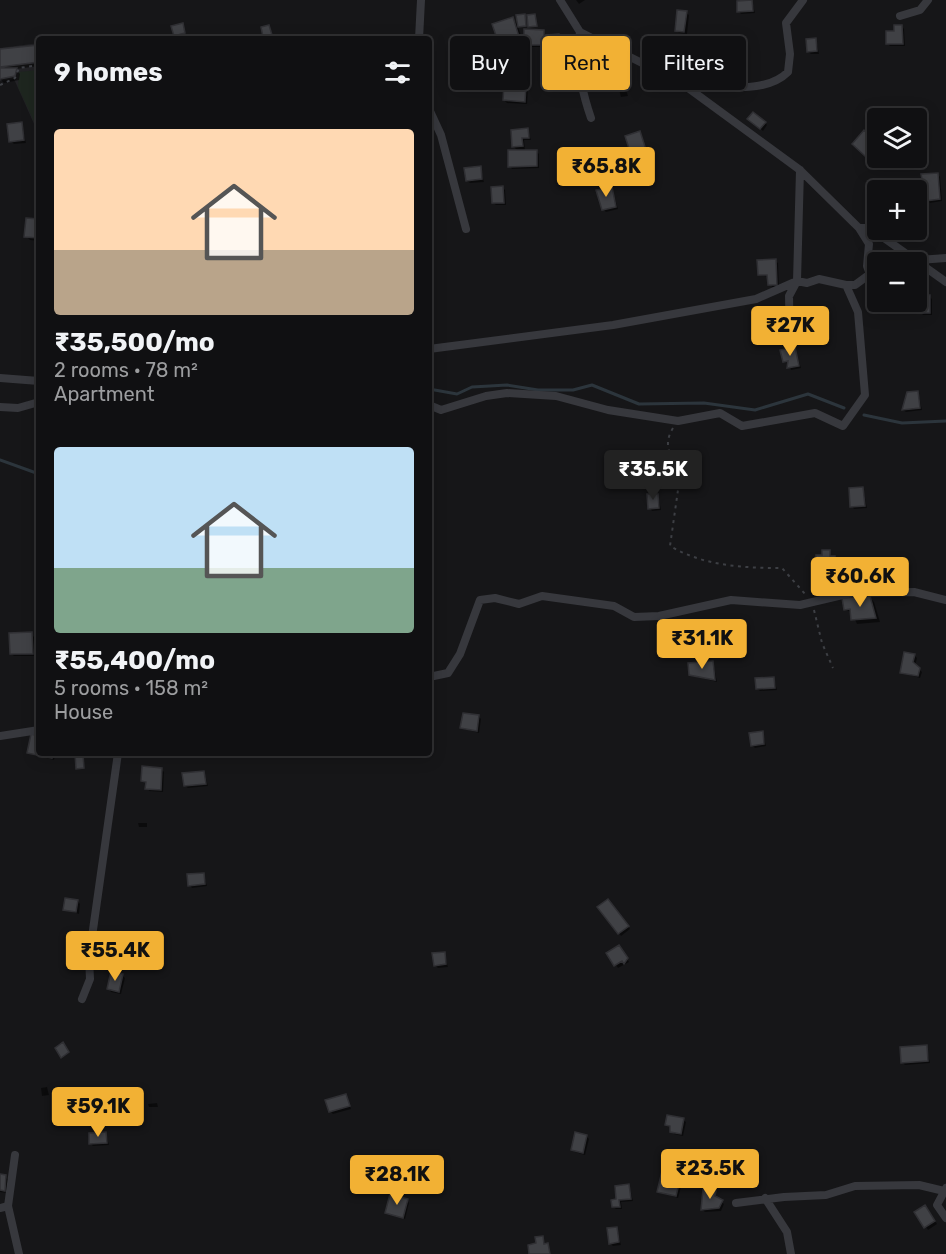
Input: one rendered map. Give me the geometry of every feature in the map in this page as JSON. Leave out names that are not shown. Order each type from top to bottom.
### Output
[{"type":"street","points":[[419,36],[420,0]]},
{"type":"street","points":[[561,0],[580,32],[642,63]]},
{"type":"street","points":[[746,86],[772,84],[788,72],[790,66],[786,22],[803,0]]},
{"type":"street","points":[[900,16],[920,10],[928,0]]},
{"type":"street","points":[[579,36],[580,32]]},
{"type":"street","points":[[584,90],[591,118]]},
{"type":"street","points":[[691,90],[800,170],[859,228],[869,244],[868,252]]},
{"type":"street","points":[[432,116],[441,135],[447,167],[466,229]]},
{"type":"street","points":[[790,343],[789,296],[796,281],[800,170]]},
{"type":"street","points":[[859,228],[870,228],[903,252]]},
{"type":"street","points":[[927,260],[946,258]]},
{"type":"street","points":[[927,269],[946,282]]},
{"type":"street","points":[[432,349],[613,325],[756,299],[796,281],[807,283],[819,279],[855,285],[867,276]]},
{"type":"street","points":[[432,406],[441,410],[486,396],[507,393],[556,396],[608,410],[678,421],[720,413],[742,426],[815,414],[843,426],[865,395],[858,312],[846,285]]},
{"type":"street","points":[[0,378],[36,381]]},
{"type":"street","points":[[0,407],[18,408],[36,403]]},
{"type":"street","points":[[432,676],[447,672],[460,654],[480,600],[495,598],[519,604],[542,596],[614,606],[634,617],[659,616],[731,600],[800,605],[861,592],[914,592],[946,600]]},
{"type":"street","points":[[0,736],[36,730]]},
{"type":"street","points":[[82,999],[90,979],[89,958],[118,756]]},
{"type":"street","points":[[15,1155],[4,1207],[19,1254]]},
{"type":"street","points":[[736,1203],[765,1198],[826,1195],[855,1186],[919,1185],[945,1189],[937,1205],[946,1218]]},
{"type":"street","points":[[765,1198],[787,1232],[791,1254]]},
{"type":"path","points":[[0,85],[15,78],[19,68],[36,65]]},
{"type":"path","points":[[678,421],[667,438],[669,456],[681,469],[670,546],[690,558],[745,568],[782,568],[811,601],[822,643],[832,668]]},
{"type":"shaded area","points":[[36,43],[36,128],[14,79],[0,81],[0,48]]},
{"type":"shaded area","points":[[36,70],[36,126],[18,87],[19,72]]},
{"type":"building","points":[[752,0],[753,11],[737,12],[737,1]]},
{"type":"building","points":[[677,10],[687,11],[684,32],[675,31]]},
{"type":"building","points":[[525,14],[526,26],[518,27],[516,15]]},
{"type":"building","points":[[535,14],[537,26],[528,27],[527,15]]},
{"type":"building","points":[[513,17],[519,36],[496,36],[492,24]]},
{"type":"building","points":[[183,23],[185,33],[174,36],[171,26]]},
{"type":"building","points":[[269,25],[272,35],[263,36],[261,27]]},
{"type":"building","points":[[894,25],[902,25],[903,44],[886,44],[886,31],[894,31]]},
{"type":"building","points":[[524,29],[544,30],[542,45],[530,45],[530,36],[524,36]]},
{"type":"building","points":[[816,38],[817,51],[807,52],[806,39]]},
{"type":"building","points":[[36,45],[36,62],[0,67],[0,49]]},
{"type":"building","points":[[0,68],[17,68],[15,76],[0,79]]},
{"type":"building","points":[[504,90],[526,90],[525,102],[503,100]]},
{"type":"building","points":[[753,112],[766,122],[760,129],[747,119]]},
{"type":"building","points":[[22,122],[24,140],[9,142],[7,124]]},
{"type":"building","points":[[528,128],[529,138],[522,138],[523,146],[512,147],[511,130]]},
{"type":"building","points":[[864,130],[867,133],[867,156],[866,157],[852,144]]},
{"type":"building","points":[[640,131],[647,153],[632,158],[625,136]]},
{"type":"building","points":[[508,150],[537,150],[537,166],[508,167]]},
{"type":"building","points":[[481,166],[482,179],[466,181],[464,168]]},
{"type":"building","points":[[938,173],[940,199],[927,201],[927,180],[922,180],[921,174]]},
{"type":"building","points":[[503,186],[504,203],[492,203],[491,187]]},
{"type":"building","points":[[612,187],[616,207],[602,210],[596,190]]},
{"type":"building","points":[[26,218],[36,219],[36,238],[24,237]]},
{"type":"building","points":[[776,259],[777,285],[768,285],[767,275],[758,275],[757,260]]},
{"type":"building","points":[[927,295],[930,295],[930,313],[919,313],[927,312]]},
{"type":"building","points":[[795,347],[799,366],[787,368],[788,361],[783,362],[780,350]]},
{"type":"building","points":[[918,391],[920,408],[902,410],[907,392]]},
{"type":"building","points":[[863,487],[865,506],[850,507],[849,488]]},
{"type":"building","points":[[647,494],[658,494],[659,508],[648,509]]},
{"type":"building","points":[[822,550],[830,550],[830,556],[835,556],[835,562],[828,562],[828,567],[816,563],[816,555],[822,555]]},
{"type":"building","points":[[870,596],[876,618],[851,620],[850,609],[844,610],[842,598]]},
{"type":"building","points":[[32,632],[33,654],[10,654],[9,633]]},
{"type":"building","points":[[904,652],[915,654],[913,662],[920,668],[918,676],[900,673]]},
{"type":"building","points":[[713,661],[715,680],[689,675],[688,663]]},
{"type":"building","points":[[774,677],[775,688],[756,689],[755,678]]},
{"type":"building","points":[[463,713],[479,715],[477,731],[460,728]]},
{"type":"building","points":[[763,731],[764,744],[751,746],[749,733]]},
{"type":"building","points":[[31,734],[36,735],[36,755],[27,753]]},
{"type":"building","points":[[75,756],[83,756],[84,768],[76,769]]},
{"type":"building","points":[[142,766],[162,768],[161,790],[145,789],[146,782],[141,781]]},
{"type":"building","points":[[204,771],[206,784],[184,786],[182,773]]},
{"type":"building","points":[[204,873],[205,884],[188,886],[187,874]]},
{"type":"building","points":[[65,898],[78,900],[76,912],[63,910]]},
{"type":"building","points":[[608,899],[629,926],[618,934],[597,907]]},
{"type":"building","points":[[619,945],[628,958],[624,964],[622,961],[614,966],[606,953]]},
{"type":"building","points":[[445,952],[446,964],[434,966],[432,953]]},
{"type":"building","points":[[111,971],[123,974],[119,992],[107,989]]},
{"type":"building","points":[[63,1042],[69,1052],[61,1058],[55,1048]]},
{"type":"building","points":[[927,1045],[928,1061],[901,1063],[900,1047]]},
{"type":"building","points":[[346,1094],[350,1106],[329,1112],[325,1100]]},
{"type":"building","points":[[667,1115],[684,1118],[681,1134],[670,1132],[670,1126],[665,1125]]},
{"type":"building","points":[[106,1132],[107,1143],[89,1144],[89,1133]]},
{"type":"building","points":[[575,1132],[587,1135],[583,1153],[571,1150]]},
{"type":"building","points":[[662,1171],[681,1176],[676,1196],[657,1192]]},
{"type":"building","points":[[0,1174],[6,1175],[5,1191],[0,1190]]},
{"type":"building","points":[[629,1184],[631,1199],[619,1200],[620,1207],[612,1207],[611,1200],[616,1199],[615,1186]]},
{"type":"building","points":[[703,1189],[716,1191],[715,1196],[723,1200],[719,1208],[701,1210]]},
{"type":"building","points":[[390,1194],[408,1199],[403,1218],[385,1213]]},
{"type":"building","points":[[925,1205],[935,1221],[924,1228],[914,1212]]},
{"type":"building","points":[[617,1227],[619,1242],[609,1244],[607,1228]]},
{"type":"building","points":[[543,1236],[544,1244],[548,1243],[550,1254],[529,1254],[528,1245],[536,1243],[535,1237]]},
{"type":"waterway","points":[[432,390],[457,394],[472,387],[507,385],[538,390],[573,390],[592,385],[639,404],[704,403],[755,410],[808,394],[844,408]]},
{"type":"waterway","points":[[864,415],[902,423],[946,421]]},
{"type":"waterway","points":[[0,460],[36,473]]}]
